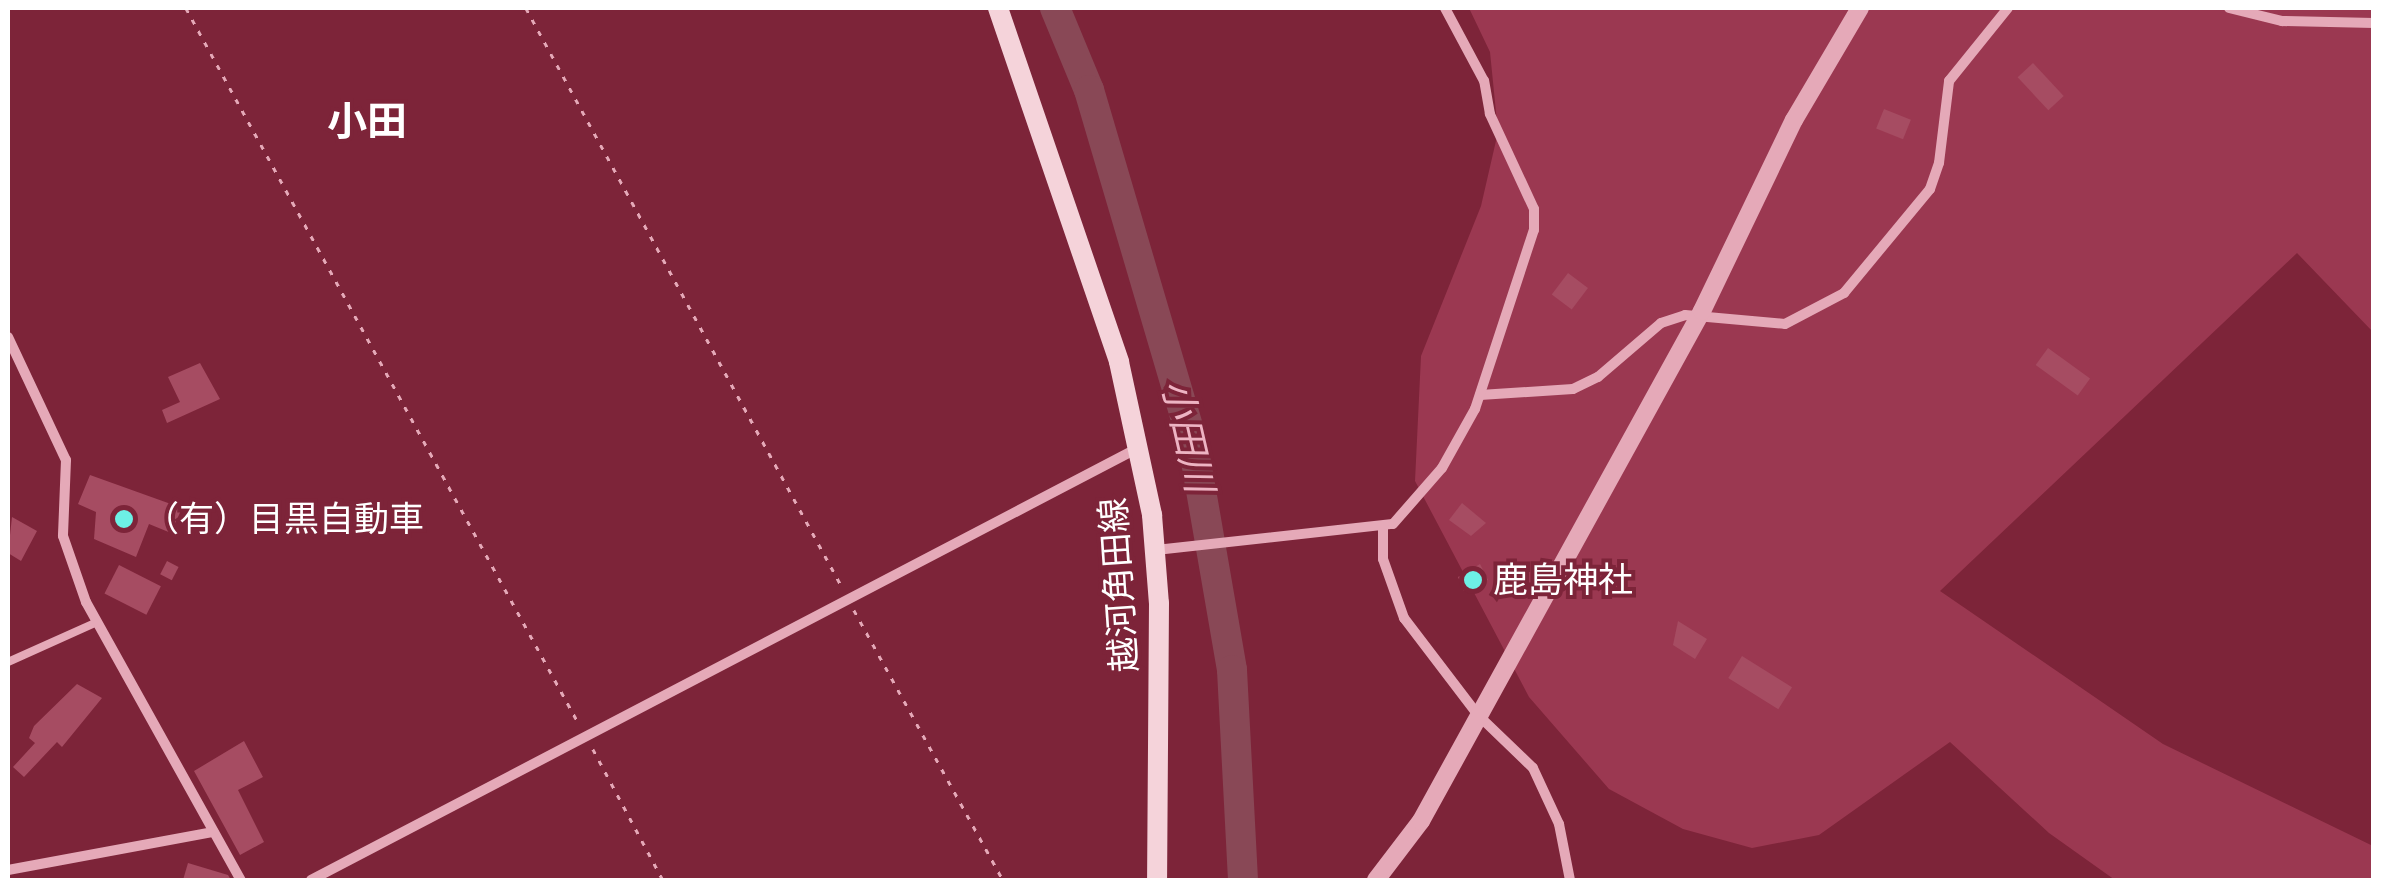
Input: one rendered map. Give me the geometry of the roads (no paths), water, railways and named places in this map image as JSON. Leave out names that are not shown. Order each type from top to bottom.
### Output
[{"type":"main road","name":"越河角田線","points":[[998,8],[1093,276],[1138,448],[1156,550],[1157,880]]},
{"type":"street","points":[[1156,550],[1383,527],[1404,519],[1432,481],[1480,395],[1534,230],[1534,210],[1490,114],[1484,81],[1445,8]]},
{"type":"street","points":[[1376,880],[1420,821],[1702,311],[1794,120],[1860,8]]},
{"type":"street","points":[[1480,395],[1573,389],[1598,378],[1661,323],[1702,311],[1748,325],[1786,324],[1844,293],[1930,189],[1940,163],[1949,81],[2008,8]]},
{"type":"street","points":[[2229,8],[2282,22],[2372,22]]},
{"type":"street","points":[[8,338],[66,460],[63,536],[97,622],[241,880]]},
{"type":"street","points":[[311,880],[588,740],[1138,448]]},
{"type":"street","points":[[1383,527],[1383,558],[1404,618],[1478,715],[1532,768],[1559,824],[1570,880]]},
{"type":"street","points":[[8,870],[214,832]]},
{"type":"lane","points":[[8,662],[97,622]]},
{"type":"waterway","name":"小田川","points":[[1055,8],[1089,90],[1193,444],[1232,670],[1243,880]]},
{"type":"place","name":"（有）目黒自動車","points":[[124,519]]},
{"type":"place","name":"鹿島神社","points":[[1473,580]]},
{"type":"district","name":"小田","points":[[367,121]]}]
